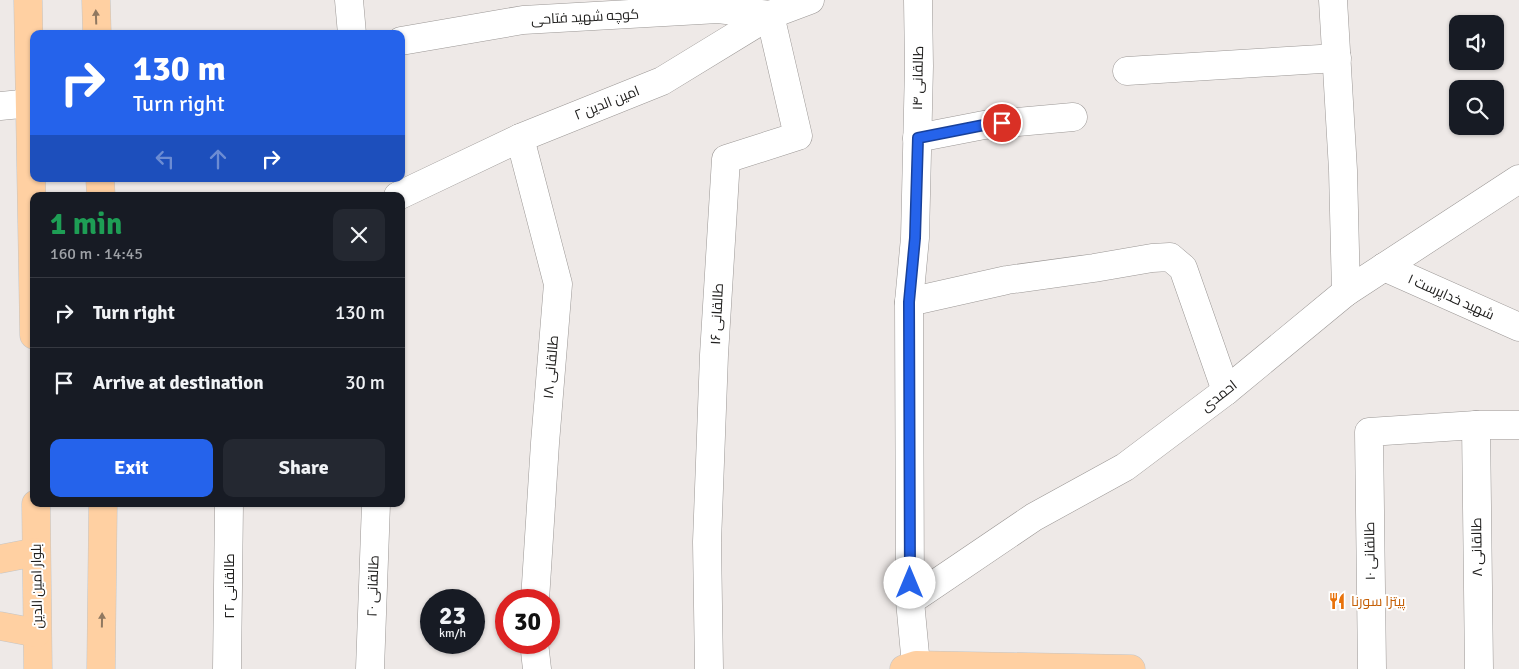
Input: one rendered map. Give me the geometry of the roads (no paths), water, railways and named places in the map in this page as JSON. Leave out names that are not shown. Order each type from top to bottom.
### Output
[{"type":"main road","points":[[28,0],[30,69]]},
{"type":"main road","points":[[96,0],[97,30]]},
{"type":"main road","name":"بلوار امین الدین","points":[[36,507],[38,669]]},
{"type":"main road","points":[[102,669],[103,507]]},
{"type":"main road","points":[[0,559],[36,552]]},
{"type":"main road","points":[[0,626],[37,633]]},
{"type":"main road","points":[[910,667],[1131,669]]},
{"type":"street","points":[[349,0],[352,30]]},
{"type":"street","name":"امین الدین ۲","points":[[405,193],[520,138],[662,81],[770,15],[810,0]]},
{"type":"street","name":"طالقانی ۱۴","points":[[910,667],[909,302],[915,238],[918,138],[918,0]]},
{"type":"street","points":[[1333,0],[1343,170],[1346,292]]},
{"type":"street","name":"کوچه شهید فتاحی","points":[[405,40],[520,10],[716,5],[770,15]]},
{"type":"street","name":"طالقانی ۱۶","points":[[709,669],[707,542],[714,365],[726,159],[798,136],[770,15]]},
{"type":"street","points":[[1127,71],[1337,58]]},
{"type":"street","points":[[0,106],[30,103]]},
{"type":"street","points":[[918,138],[984,125],[1073,117]]},
{"type":"street","name":"طالقانی ۱۸","points":[[520,138],[558,284],[536,589]]},
{"type":"street","name":"احمدی","points":[[910,601],[1034,517],[1125,467],[1226,391],[1346,292],[1519,179]]},
{"type":"street","points":[[909,302],[1007,280],[1152,258],[1170,257],[1183,268],[1226,391]]},
{"type":"street","name":"۱ شهید خداپرست","points":[[1384,267],[1519,327]]},
{"type":"street","points":[[1476,426],[1519,425]]},
{"type":"street","name":"طالقانی ۱۰","points":[[1372,669],[1369,432],[1476,426]]},
{"type":"street","name":"طالقانی ۸","points":[[1476,426],[1479,669]]},
{"type":"street","name":"طالقانی ۲۲","points":[[227,669],[229,507]]},
{"type":"street","name":"طالقانی ۲۰","points":[[370,669],[376,507]]},
{"type":"street","points":[[535,654],[537,669]]},
{"type":"place","name":"پیتزا سورنا","points":[[1337,601]]}]
